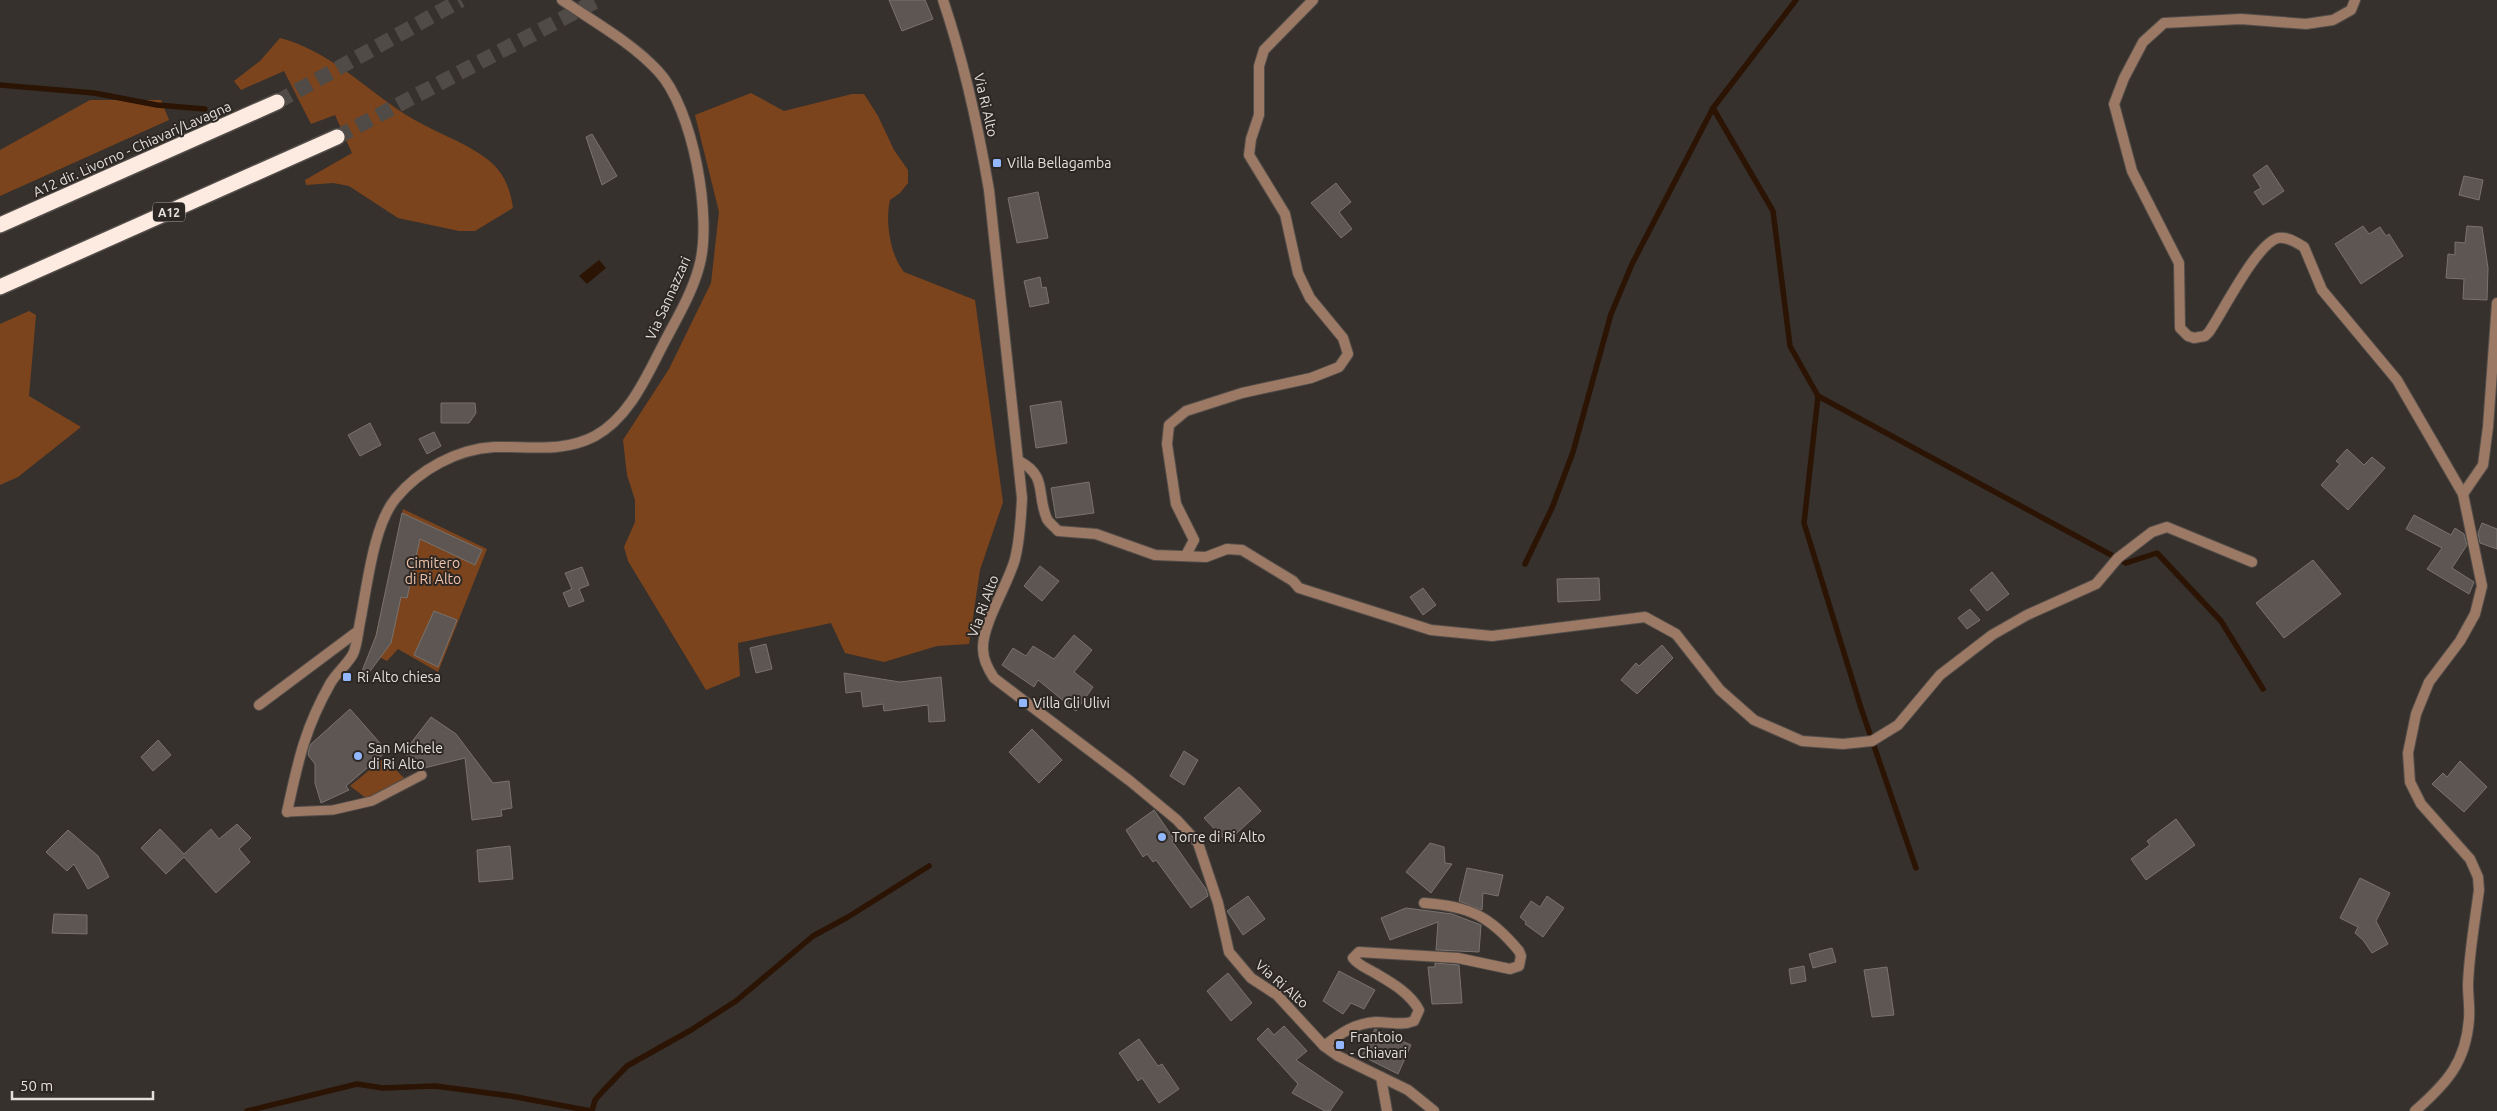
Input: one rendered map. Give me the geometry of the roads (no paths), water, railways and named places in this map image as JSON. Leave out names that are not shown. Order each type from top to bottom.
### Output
[{"type":"highway","name":"A12 dir. Livorno - Chiavari/Lavagna","points":[[0,225],[277,102]]},
{"type":"highway","name":"A12","points":[[0,287],[337,137]]},
{"type":"street","name":"Via Sannazzari","points":[[287,812],[300,751],[314,712],[335,674],[353,654],[377,538],[394,501],[420,474],[452,457],[492,447],[534,450],[572,445],[595,436],[613,424],[638,391],[679,315],[699,268],[704,241],[704,216],[693,149],[680,107],[660,74],[640,54],[562,0]]},
{"type":"street","name":"Via Ri Alto","points":[[944,0],[957,42],[988,181],[1022,498],[1020,529],[1014,561],[982,648],[985,663],[994,678],[1130,781],[1178,820],[1198,843],[1218,902],[1229,952],[1251,978],[1277,995],[1324,1046],[1338,1056],[1408,1090],[1434,1111]]},
{"type":"street","points":[[1186,555],[1194,540],[1176,504],[1167,444],[1170,425],[1186,411],[1242,393],[1311,378],[1339,367],[1348,354],[1343,338],[1310,298],[1298,273],[1286,214],[1249,155],[1251,139],[1259,115],[1258,66],[1264,50],[1313,0]]},
{"type":"street","points":[[2356,0],[2351,10],[2333,20],[2306,24],[2241,19],[2164,23],[2143,42],[2124,78],[2114,104],[2132,171],[2179,263],[2179,323],[2184,333],[2188,336],[2200,338],[2209,332],[2245,273],[2268,244],[2279,238],[2290,239],[2304,247],[2322,290],[2397,380],[2463,494],[2482,586],[2476,614],[2460,640],[2429,682],[2416,714],[2408,752],[2410,782],[2421,804],[2470,859],[2478,877],[2479,890],[2468,984],[2469,1017],[2466,1045],[2459,1062],[2448,1079],[2415,1111]]},
{"type":"street","points":[[2463,494],[2483,465],[2488,427],[2497,303]]},
{"type":"street","points":[[1019,461],[1032,468],[1038,477],[1048,520],[1058,531],[1096,534],[1155,555],[1206,557],[1227,549],[1242,550],[1293,580],[1299,588],[1431,630],[1492,636],[1645,617],[1676,634],[1720,690],[1754,720],[1802,741],[1843,744],[1872,741],[1898,725],[1940,675],[1992,635],[2027,615],[2096,584],[2118,558],[2152,532],[2167,527],[2252,562]]},
{"type":"street","points":[[259,705],[358,631]]},
{"type":"street","points":[[1324,1046],[1349,1027],[1375,1022],[1407,1024],[1414,1021],[1419,1010],[1413,998],[1374,972],[1357,964],[1353,958],[1358,952],[1458,958],[1510,968],[1519,966],[1521,956],[1519,951],[1490,921],[1471,911],[1449,905],[1424,903]]},
{"type":"street","points":[[1381,1077],[1387,1111]]},
{"type":"lane","points":[[287,812],[333,810],[372,801],[422,776]]},
{"type":"waterway","points":[[1796,0],[1713,108],[1773,211],[1790,346],[1818,396],[2126,563],[2157,553],[2221,621],[2263,689]]},
{"type":"waterway","points":[[0,85],[94,93],[157,105],[205,109]]},
{"type":"waterway","points":[[1525,564],[1552,508],[1573,452],[1611,314],[1632,264],[1713,108]]},
{"type":"waterway","points":[[1818,396],[1804,523],[1861,708],[1916,868]]},
{"type":"waterway","points":[[592,1111],[595,1100],[627,1066],[691,1030],[736,1001],[813,936],[848,917],[929,866]]},
{"type":"waterway","points":[[247,1111],[357,1084],[383,1088],[435,1086],[511,1096],[591,1111]]},
{"type":"tunnel","points":[[277,102],[461,0]]},
{"type":"tunnel","points":[[337,137],[598,0]]},
{"type":"place","name":"Villa Bellagamba","points":[[997,163]]},
{"type":"place","name":"Ri Alto chiesa","points":[[347,677]]},
{"type":"place","name":"Villa Gli Ulivi","points":[[1023,703]]},
{"type":"place","name":"San Michele di Ri Alto","points":[[358,756]]},
{"type":"place","name":"Torre di Ri Alto","points":[[1162,837]]},
{"type":"place","name":"Frantoio - Chiavari","points":[[1340,1045]]},
{"type":"park label","name":"Cimitero di Ri Alto","points":[[433,572]]}]
